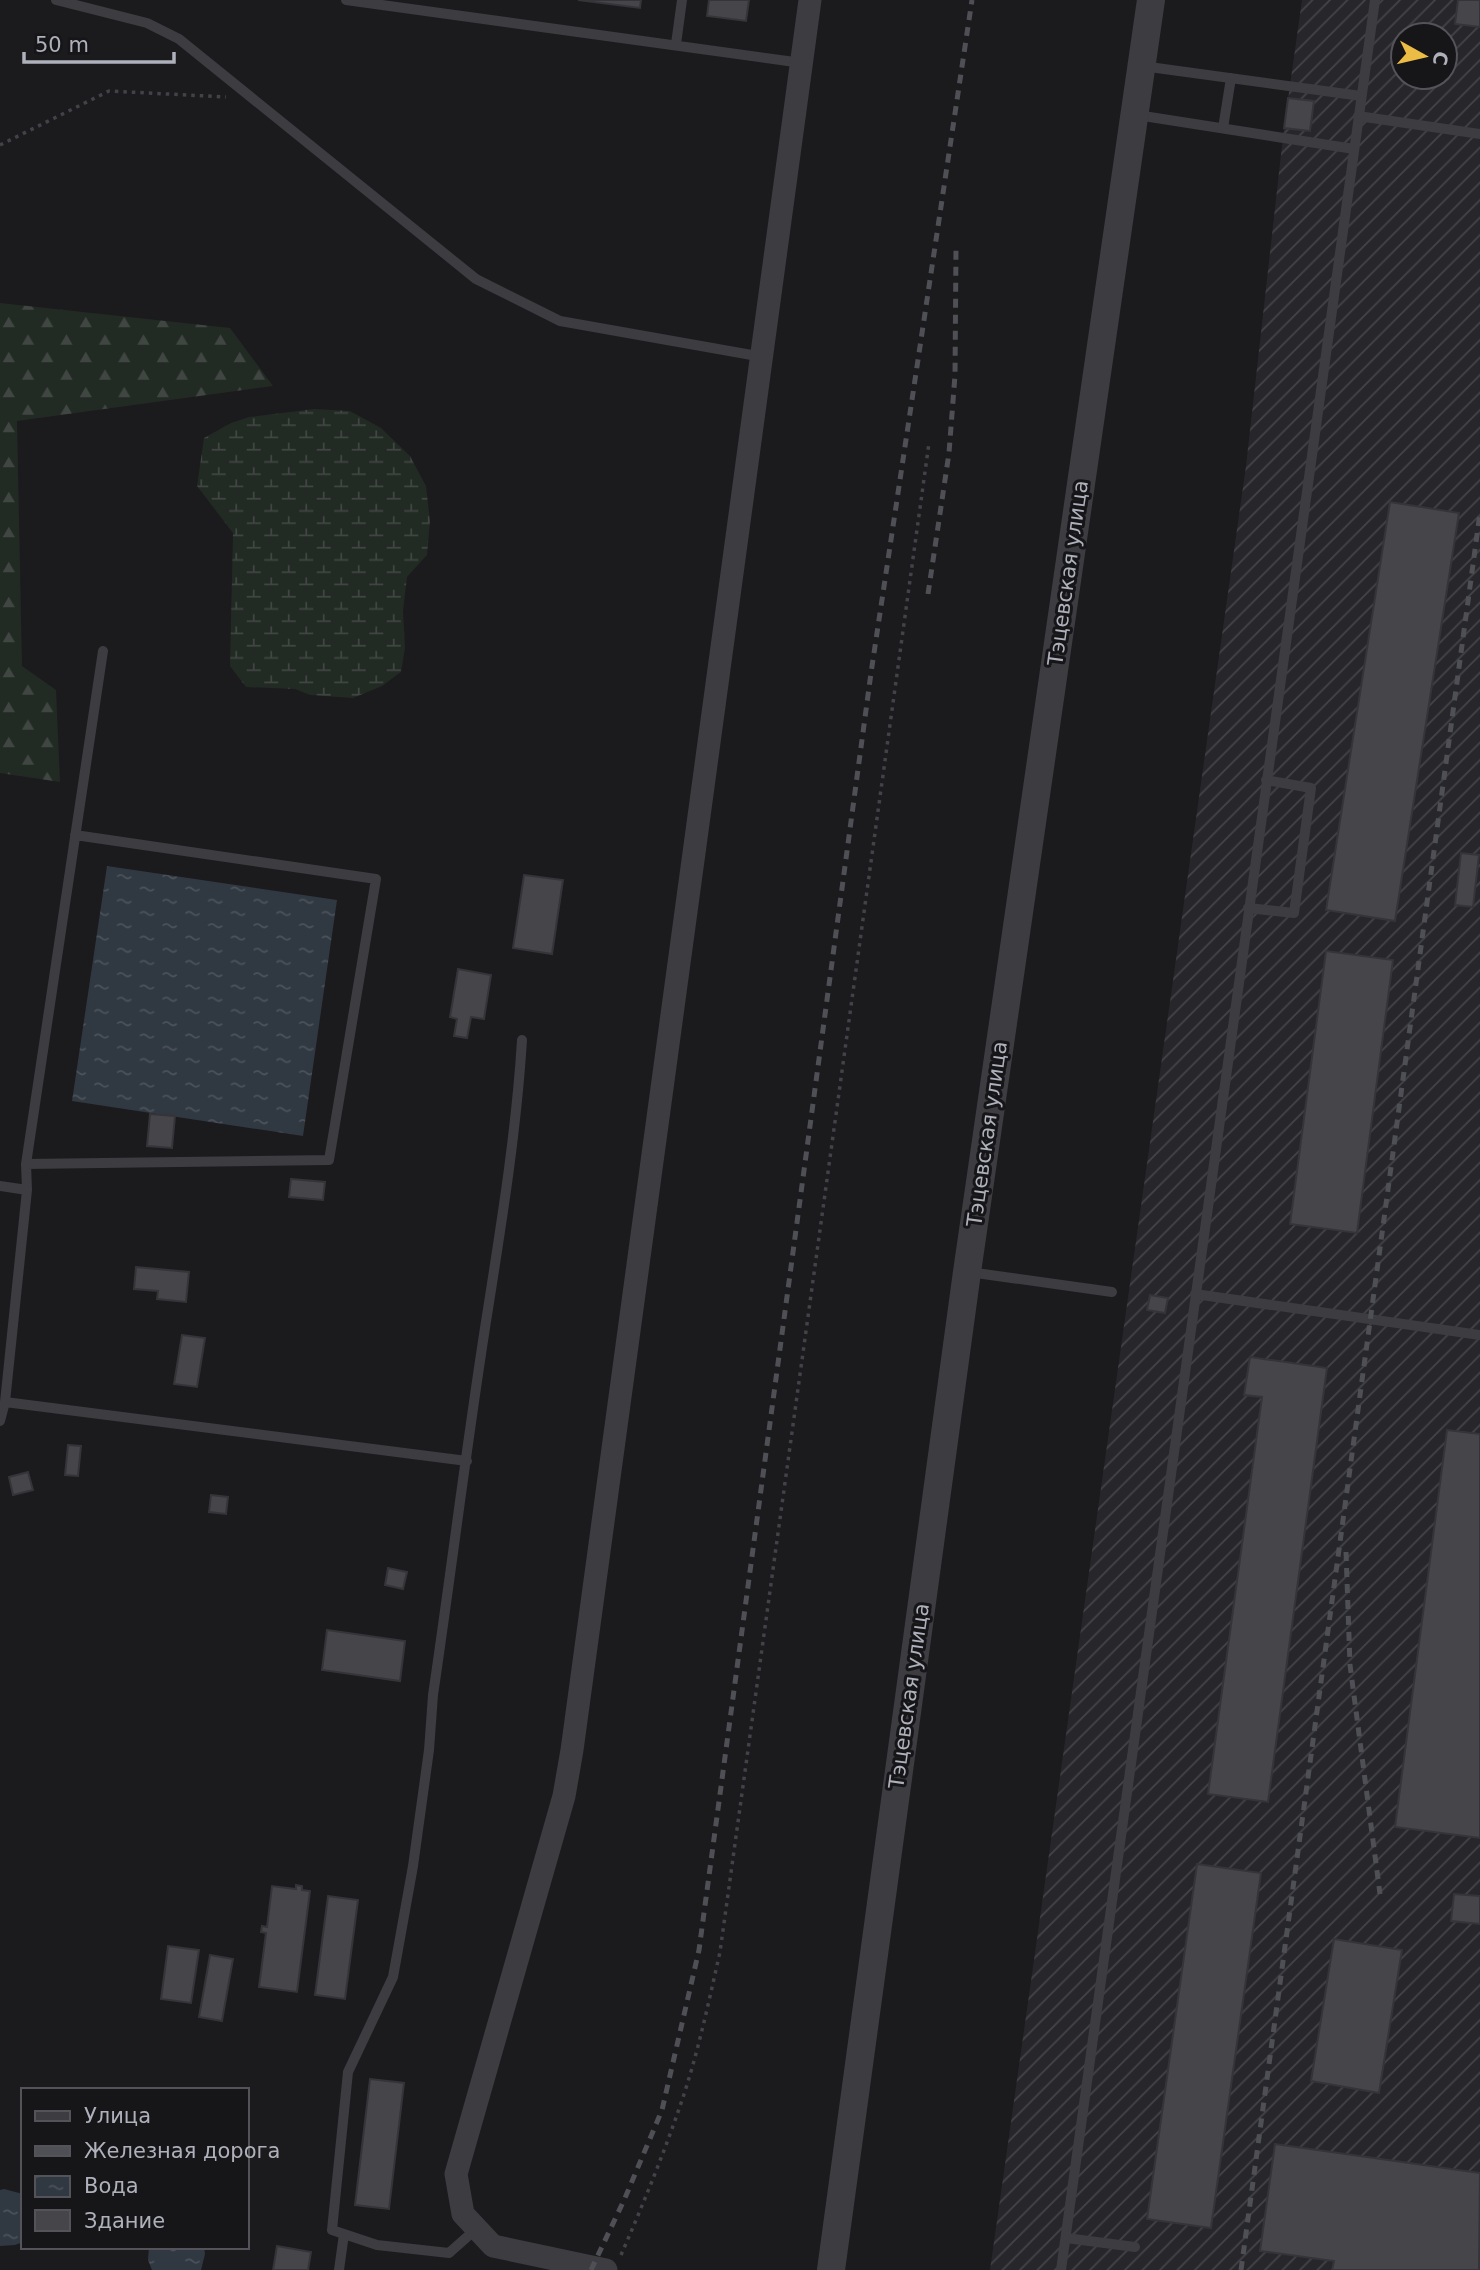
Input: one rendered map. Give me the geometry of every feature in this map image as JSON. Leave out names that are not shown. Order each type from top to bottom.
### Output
[{"type":"street","points":[[612,2264],[494,2246],[463,2214],[456,2174],[564,1796],[572,1750],[810,0]]},
{"type":"street","name":"Тэцевская улица","points":[[831,2270],[967,1272],[1151,0]]},
{"type":"lane","points":[[56,0],[147,23],[179,39],[476,279],[560,321],[763,357]]},
{"type":"lane","points":[[346,0],[802,63]]},
{"type":"lane","points":[[676,44],[682,0]]},
{"type":"lane","points":[[1061,2270],[1375,0]]},
{"type":"lane","points":[[1141,66],[1361,96]]},
{"type":"lane","points":[[1223,128],[1231,78]]},
{"type":"lane","points":[[1134,114],[1353,149]]},
{"type":"lane","points":[[1358,116],[1480,134]]},
{"type":"lane","points":[[0,1421],[5,1402],[27,1190],[26,1164],[103,652]]},
{"type":"lane","points":[[1248,908],[1294,913],[1311,788],[1266,780]]},
{"type":"lane","points":[[26,1164],[329,1160],[376,879],[75,835]]},
{"type":"lane","points":[[477,2229],[449,2253],[377,2245],[332,2230],[348,2071],[393,1977],[417,1840],[433,1695],[484,1330],[503,1223],[519,1093],[522,1040]]},
{"type":"lane","points":[[0,1186],[27,1190]]},
{"type":"lane","points":[[967,1272],[1112,1292]]},
{"type":"lane","points":[[1195,1294],[1480,1335]]},
{"type":"lane","points":[[5,1402],[467,1461]]},
{"type":"lane","points":[[339,2270],[344,2234]]},
{"type":"lane","points":[[1066,2238],[1135,2246]]},
{"type":"path","points":[[0,145],[108,91],[253,99]]},
{"type":"path","points":[[612,2264],[644,2203],[680,2107],[702,2032],[719,1952],[929,443]]},
{"type":"shaded area","points":[[1302,0],[1480,0],[1480,2270],[990,2270],[1246,466],[1284,128]]},
{"type":"green space","points":[[0,303],[230,328],[273,386],[17,421],[22,666],[56,690],[60,782],[0,773]]},
{"type":"green space","points":[[314,409],[350,411],[381,428],[410,456],[426,486],[430,521],[427,555],[407,577],[403,611],[405,648],[401,672],[382,686],[353,698],[310,695],[295,689],[246,687],[230,666],[233,533],[197,486],[204,438],[231,423],[249,417]]},
{"type":"water","points":[[107,866],[337,900],[303,1136],[72,1101]]},
{"type":"water","points":[[0,2190],[21,2193],[21,2243],[15,2245],[0,2246]]},
{"type":"water","points":[[149,2249],[204,2249],[201,2270],[152,2270],[148,2260]]},
{"type":"building","points":[[578,0],[641,0],[640,8]]},
{"type":"building","points":[[709,0],[749,0],[746,21],[707,16]]},
{"type":"building","points":[[1458,0],[1480,0],[1480,27],[1459,24],[1459,21],[1455,21]]},
{"type":"building","points":[[1288,98],[1314,101],[1310,131],[1284,128]]},
{"type":"building","points":[[1390,502],[1459,513],[1395,921],[1326,910]]},
{"type":"building","points":[[1461,853],[1479,855],[1473,907],[1455,905]]},
{"type":"building","points":[[524,875],[563,880],[552,954],[513,948]]},
{"type":"building","points":[[1326,951],[1393,960],[1357,1233],[1290,1224]]},
{"type":"building","points":[[458,969],[491,975],[484,1019],[471,1017],[467,1038],[454,1036],[457,1019],[450,1017]]},
{"type":"building","points":[[150,1114],[175,1116],[172,1148],[147,1146]]},
{"type":"building","points":[[291,1179],[325,1182],[323,1200],[289,1197]]},
{"type":"building","points":[[136,1267],[189,1272],[186,1302],[157,1299],[158,1291],[134,1289]]},
{"type":"building","points":[[1150,1295],[1168,1298],[1165,1313],[1147,1310]]},
{"type":"building","points":[[182,1335],[205,1338],[197,1387],[174,1384]]},
{"type":"building","points":[[1250,1357],[1327,1368],[1268,1802],[1208,1794],[1262,1397],[1244,1395]]},
{"type":"building","points":[[1447,1430],[1480,1434],[1480,1838],[1395,1827]]},
{"type":"building","points":[[68,1445],[81,1446],[78,1476],[65,1475]]},
{"type":"building","points":[[28,1472],[33,1490],[13,1495],[9,1477]]},
{"type":"building","points":[[211,1495],[228,1497],[226,1514],[209,1512]]},
{"type":"building","points":[[388,1568],[407,1572],[403,1589],[385,1585]]},
{"type":"building","points":[[327,1630],[405,1641],[400,1681],[322,1670]]},
{"type":"building","points":[[1197,1864],[1261,1873],[1211,2228],[1147,2219]]},
{"type":"building","points":[[296,1885],[302,1886],[302,1890],[310,1891],[297,1992],[259,1987],[266,1933],[261,1932],[262,1926],[267,1927],[272,1886],[296,1889]]},
{"type":"building","points":[[1454,1894],[1480,1896],[1480,1924],[1451,1921]]},
{"type":"building","points":[[328,1896],[358,1900],[345,1999],[315,1995]]},
{"type":"building","points":[[1334,1939],[1402,1950],[1379,2093],[1311,2081]]},
{"type":"building","points":[[168,1946],[199,1950],[191,2003],[161,1999]]},
{"type":"building","points":[[210,1955],[233,1959],[222,2021],[199,2017]]},
{"type":"building","points":[[370,2079],[404,2083],[389,2209],[355,2205]]},
{"type":"building","points":[[1275,2144],[1480,2173],[1479,2270],[1332,2270],[1334,2261],[1260,2251]]},
{"type":"building","points":[[277,2246],[311,2252],[308,2270],[273,2270]]},
{"type":"railway","points":[[591,2270],[662,2110],[699,1950],[871,673],[972,0]]},
{"type":"railway","points":[[928,594],[949,453],[955,375],[956,248]]},
{"type":"railway","points":[[1241,2270],[1480,513]]},
{"type":"railway","points":[[1346,1552],[1350,1665],[1380,1894]]}]
